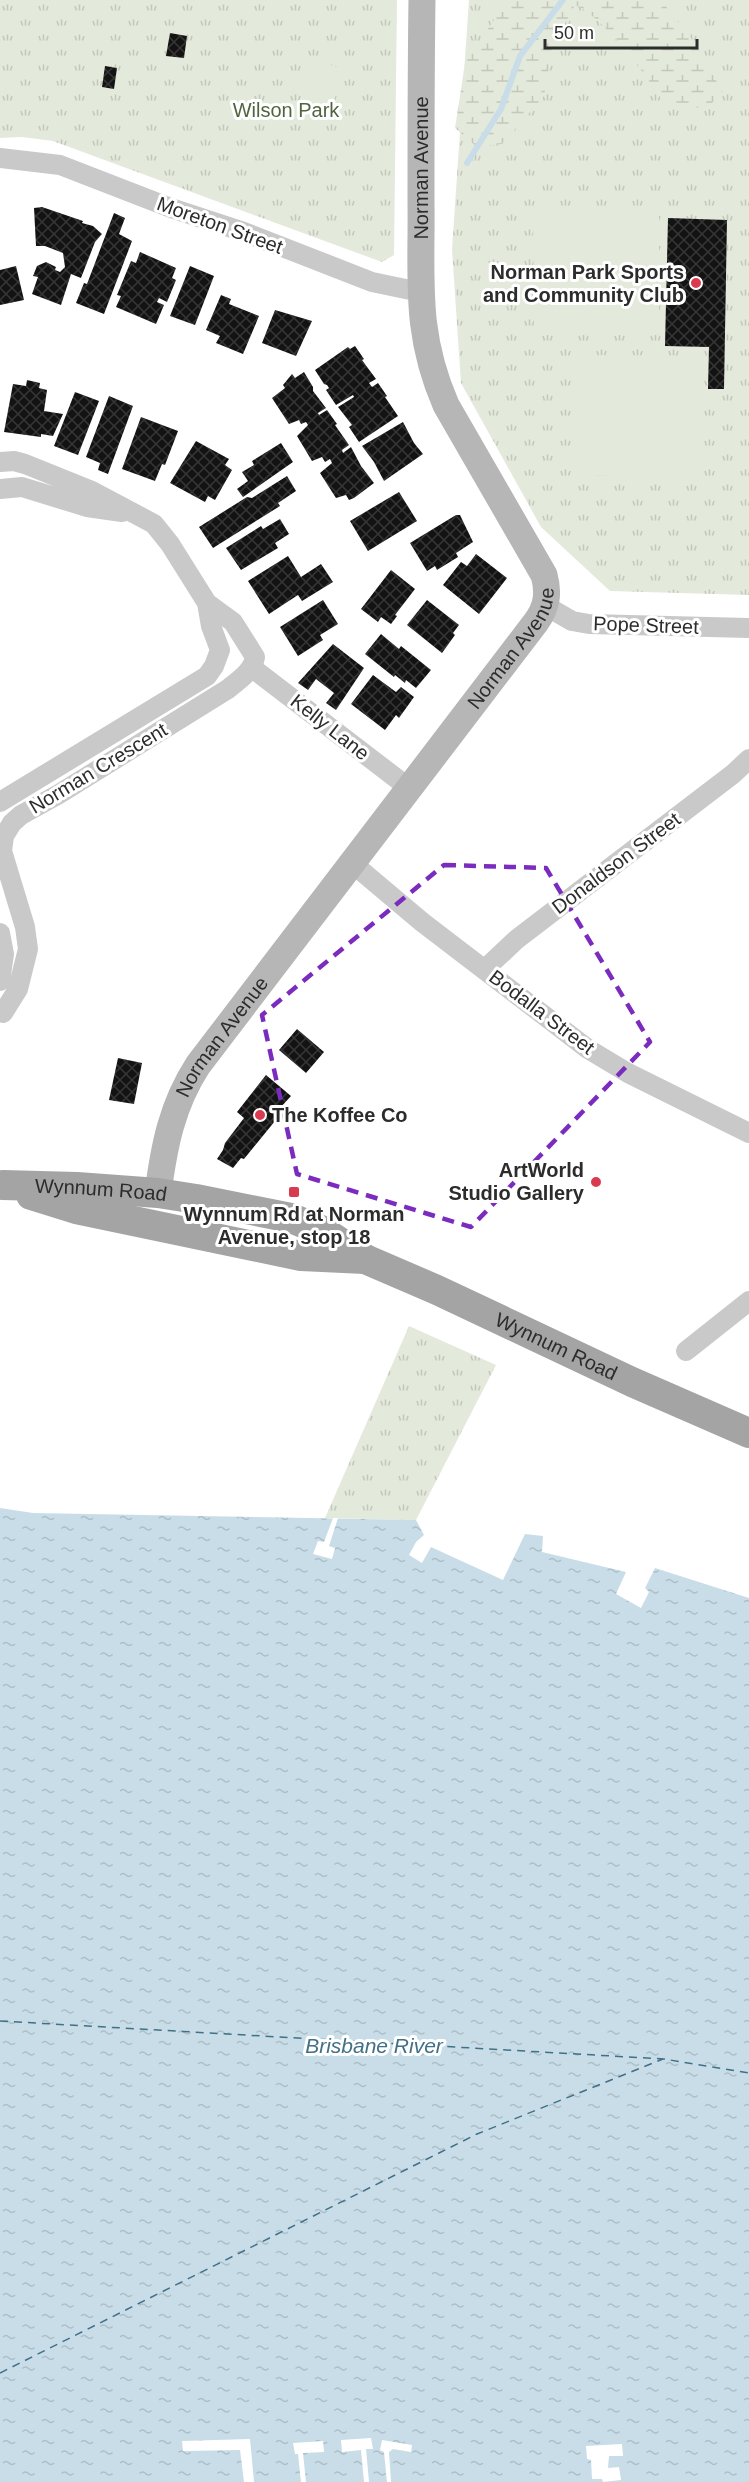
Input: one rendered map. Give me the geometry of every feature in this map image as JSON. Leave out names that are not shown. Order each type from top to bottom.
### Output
[{"type":"main road","name":"Wynnum Road","points":[[2,1184],[77,1186],[158,1193],[291,1218],[323,1231],[365,1259],[437,1290],[632,1382],[749,1433]]},
{"type":"main road","name":"Wynnum Road","points":[[2,1184],[76,1209],[301,1256],[365,1259]]},
{"type":"main road","name":"Norman Avenue","points":[[152,1224],[158,1193]]},
{"type":"street","name":"Norman Avenue","points":[[158,1193],[167,1135],[178,1100],[187,1083],[221,1034],[546,606],[547,588],[541,569],[465,440],[437,384],[426,345],[420,292],[422,0]]},
{"type":"street","name":"Moreton Street","points":[[0,171],[10,159],[60,165],[171,208],[244,232],[372,282],[420,292]]},
{"type":"street","name":"Norman Crescent","points":[[0,462],[14,461],[25,464],[92,491],[151,522],[170,544],[207,603],[211,626],[220,650],[207,676],[0,802]]},
{"type":"street","name":"Norman Crescent","points":[[0,489],[22,487],[87,507],[131,513]]},
{"type":"street","name":"Norman Crescent","points":[[1,1020],[18,989],[28,949],[26,927],[2,850],[4,836],[12,823],[21,815],[242,678],[251,667],[254,654],[237,626],[225,614],[207,603]]},
{"type":"street","name":"Pope Street","points":[[546,606],[572,621],[589,624],[749,628]]},
{"type":"street","name":"Kelly Lane","points":[[251,667],[409,788]]},
{"type":"street","name":"Donaldson Street","points":[[485,969],[517,939],[733,774],[749,759]]},
{"type":"street","name":"Bodalla Street","points":[[352,863],[422,922],[606,1060],[749,1133]]},
{"type":"street","points":[[0,933],[4,954],[0,981]]},
{"type":"street","name":"Norman Crescent","points":[[0,988],[1,1020]]},
{"type":"street","points":[[686,1351],[749,1301]]},
{"type":"highlighted area","points":[[444,865],[546,868],[650,1042],[471,1227],[297,1174],[262,1015]]},
{"type":"green space","name":"Wilson Park","points":[[0,0],[397,0],[394,255],[382,262],[53,141],[22,137],[0,138]]},
{"type":"green space","points":[[469,0],[749,0],[749,595],[610,591],[541,527],[461,383],[452,249]]},
{"type":"green space","points":[[513,0],[661,0],[697,46],[723,93],[706,108],[666,106],[638,66],[612,35],[586,11],[575,5],[552,47],[544,96],[502,144],[477,147],[455,128],[465,63],[500,11]]},
{"type":"green space","points":[[308,59],[342,68],[334,102],[299,93]]},
{"type":"green space","points":[[533,208],[659,208],[659,335],[534,335]]},
{"type":"green space","points":[[577,355],[698,356],[697,477],[576,475]]},
{"type":"green space","points":[[409,1326],[496,1365],[416,1520],[325,1518]]},
{"type":"water","name":"Brisbane River","points":[[0,1508],[33,1513],[416,1520],[424,1535],[416,1542],[409,1555],[422,1563],[431,1547],[503,1580],[525,1534],[543,1536],[542,1552],[626,1572],[616,1594],[641,1608],[649,1592],[645,1588],[655,1568],[749,1598],[749,2482],[0,2482]]},
{"type":"pier","points":[[333,1518],[338,1518],[329,1546],[335,1548],[332,1559],[313,1554],[318,1541],[324,1542]]},
{"type":"pier","points":[[371,2438],[373,2449],[366,2449],[369,2482],[364,2482],[361,2450],[342,2452],[341,2440]]},
{"type":"pier","points":[[250,2439],[254,2482],[244,2482],[240,2450],[183,2451],[182,2441]]},
{"type":"pier","points":[[382,2440],[412,2445],[411,2452],[393,2449],[389,2452],[391,2482],[387,2482],[384,2452],[380,2450]]},
{"type":"pier","points":[[323,2441],[324,2452],[303,2453],[306,2482],[301,2482],[298,2454],[295,2454],[293,2443]]},
{"type":"pier","points":[[622,2444],[623,2456],[609,2456],[608,2468],[619,2467],[621,2480],[603,2482],[602,2479],[592,2479],[591,2460],[587,2459],[586,2446]]},
{"type":"building","points":[[170,33],[187,36],[184,58],[166,56]]},
{"type":"building","points":[[105,66],[117,68],[114,89],[102,87]]},
{"type":"building","points":[[42,207],[83,221],[82,223],[93,226],[102,234],[95,242],[81,278],[71,274],[61,305],[32,294],[38,277],[33,276],[37,266],[46,262],[60,272],[65,267],[63,253],[45,246],[36,246],[34,208]]},
{"type":"building","points":[[114,213],[125,218],[119,234],[132,241],[104,314],[76,303],[84,283],[87,284]]},
{"type":"building","name":"Norman Park Sports and Community Club","points":[[668,218],[727,220],[724,389],[708,389],[709,347],[665,346]]},
{"type":"building","points":[[140,252],[176,268],[172,278],[176,280],[167,302],[159,298],[157,302],[164,305],[156,324],[116,307],[121,296],[117,295],[131,261],[136,263]]},
{"type":"building","points":[[16,266],[24,300],[0,305],[0,270]]},
{"type":"building","points":[[190,266],[214,276],[195,325],[170,316]]},
{"type":"building","points":[[221,295],[231,299],[229,304],[259,316],[243,354],[216,343],[220,336],[206,330]]},
{"type":"building","points":[[275,310],[312,321],[296,356],[262,343]]},
{"type":"building","points":[[355,346],[376,379],[369,383],[372,387],[378,383],[398,416],[359,442],[349,427],[352,425],[338,407],[354,397],[353,395],[336,405],[326,390],[329,388],[315,370],[348,347],[350,349]]},
{"type":"building","points":[[304,372],[313,391],[326,408],[318,413],[319,415],[327,410],[349,445],[342,450],[343,453],[351,447],[361,466],[374,483],[349,500],[346,495],[336,498],[320,473],[332,463],[330,459],[325,462],[322,457],[312,461],[297,436],[308,425],[306,422],[301,424],[299,420],[289,424],[272,398],[285,388],[283,385],[292,374],[295,378]]},
{"type":"building","points":[[27,380],[40,383],[39,388],[47,390],[44,411],[63,414],[53,436],[41,434],[41,437],[4,432],[13,384],[26,386]]},
{"type":"building","points":[[75,392],[99,401],[78,455],[54,446]]},
{"type":"building","points":[[109,396],[133,406],[108,474],[98,470],[100,463],[86,457]]},
{"type":"building","points":[[141,417],[178,431],[165,465],[162,464],[155,481],[122,469]]},
{"type":"building","points":[[403,422],[414,443],[423,454],[384,481],[362,446]]},
{"type":"building","points":[[196,441],[229,459],[225,465],[232,470],[215,500],[208,496],[205,502],[170,483]]},
{"type":"building","points":[[281,443],[293,462],[243,497],[237,489],[248,481],[242,472],[254,465],[252,461]]},
{"type":"building","points":[[287,476],[296,491],[278,503],[280,506],[213,548],[199,527],[247,497],[252,498]]},
{"type":"building","points":[[399,492],[417,521],[368,551],[350,521]]},
{"type":"building","points":[[456,515],[460,515],[473,542],[456,553],[458,557],[437,570],[435,566],[427,571],[410,543]]},
{"type":"building","points":[[280,519],[289,534],[275,543],[278,548],[241,570],[226,548],[261,526],[263,529]]},
{"type":"building","points":[[476,554],[507,578],[479,614],[443,585],[461,562],[467,566]]},
{"type":"building","points":[[288,556],[301,577],[321,564],[333,582],[302,601],[298,595],[269,614],[248,581]]},
{"type":"building","points":[[391,570],[415,589],[391,624],[381,617],[378,622],[361,609]]},
{"type":"building","points":[[323,600],[338,624],[320,635],[323,640],[298,656],[280,627]]},
{"type":"building","points":[[427,600],[459,625],[442,653],[407,625]]},
{"type":"building","points":[[381,634],[399,649],[401,646],[431,670],[416,688],[406,680],[405,683],[395,675],[394,677],[365,654]]},
{"type":"building","points":[[333,644],[364,668],[336,710],[326,703],[334,693],[316,679],[308,690],[298,683]]},
{"type":"building","points":[[373,675],[396,692],[401,687],[414,697],[399,718],[396,715],[385,730],[351,704]]},
{"type":"building","points":[[297,1029],[324,1052],[306,1073],[279,1050]]},
{"type":"building","points":[[118,1058],[142,1063],[134,1104],[109,1100]]},
{"type":"building","name":"The Koffee Co","points":[[266,1075],[291,1096],[281,1107],[284,1110],[244,1159],[241,1158],[233,1168],[217,1159],[225,1143],[244,1118],[237,1112]]},
{"type":"waterway","points":[[467,163],[501,109],[520,56],[563,0]]},
{"type":"ferry route","points":[[0,2021],[664,2059],[749,2073]]},
{"type":"ferry route","points":[[0,2373],[477,2134],[663,2059]]},
{"type":"place","name":"Norman Park Sports and Community Club","points":[[696,283]]},
{"type":"place","name":"The Koffee Co","points":[[260,1115]]},
{"type":"place","name":"ArtWorld Studio Gallery","points":[[596,1182]]},
{"type":"place","name":"Wynnum Rd at Norman Avenue, stop 18","points":[[294,1192]]}]
